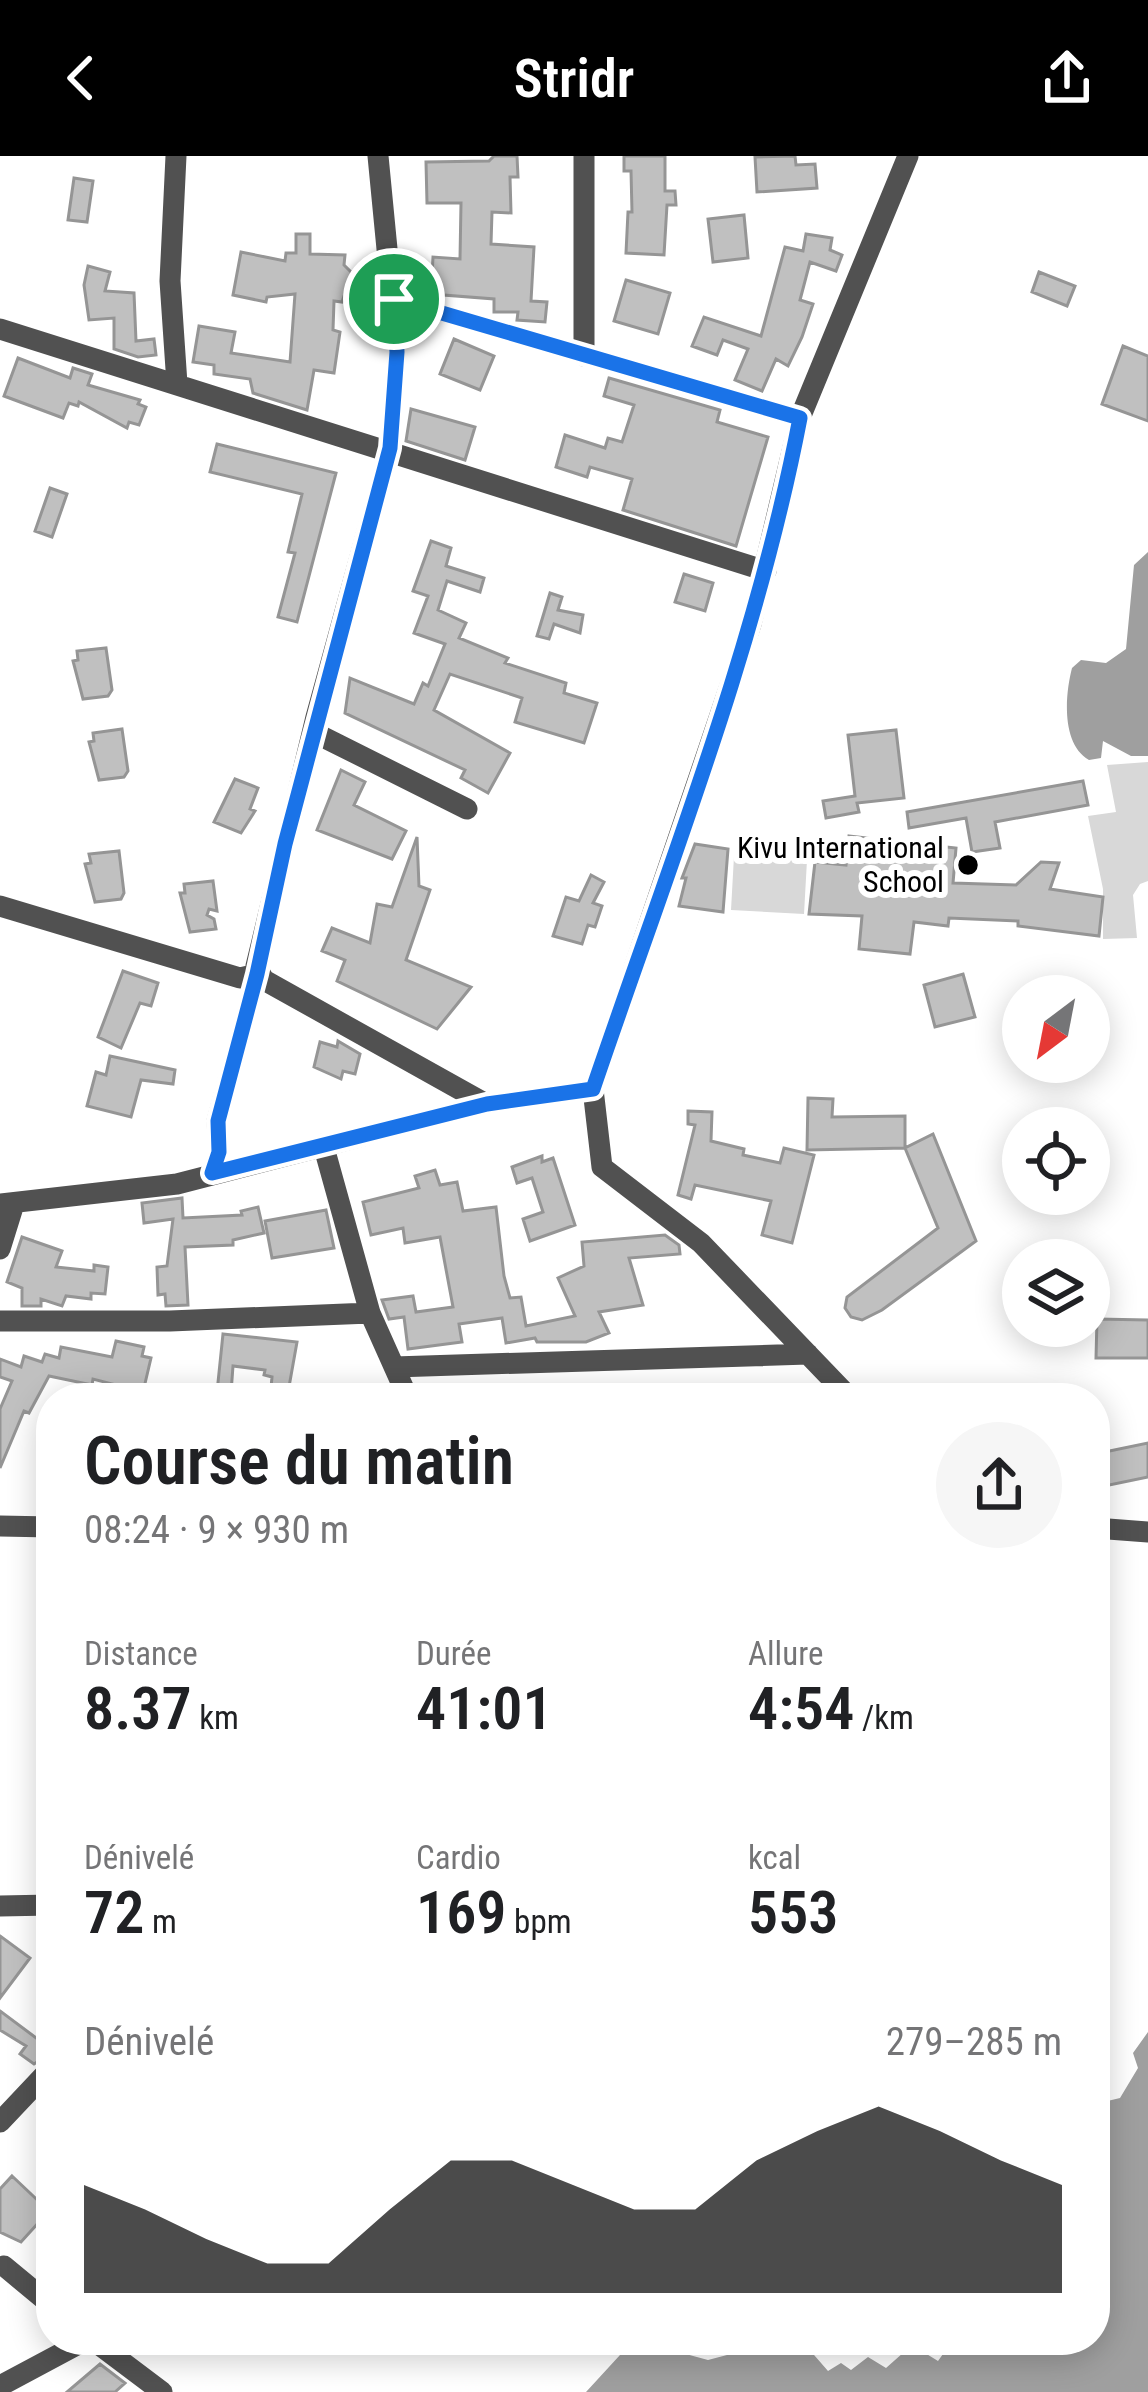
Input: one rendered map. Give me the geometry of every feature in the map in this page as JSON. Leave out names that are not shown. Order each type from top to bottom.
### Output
[{"type":"street","points":[[176,156],[170,281],[177,385]]},
{"type":"street","points":[[212,1173],[219,1152],[218,1121],[313,732],[390,448],[397,352],[378,156]]},
{"type":"street","points":[[584,156],[584,356]]},
{"type":"street","points":[[836,1383],[701,1243],[602,1166],[593,1089],[766,571],[800,418],[908,156]]},
{"type":"street","points":[[394,299],[800,418]]},
{"type":"street","points":[[0,328],[766,571]]},
{"type":"street","points":[[313,732],[467,809]]},
{"type":"street","points":[[0,906],[240,978],[257,974],[487,1104]]},
{"type":"street","points":[[0,1249],[7,1204],[125,1193],[487,1104],[593,1089]]},
{"type":"street","points":[[323,1144],[370,1313],[401,1383]]},
{"type":"street","points":[[0,1321],[170,1321],[370,1313]]},
{"type":"street","points":[[394,1366],[808,1354]]},
{"type":"street","points":[[0,1526],[36,1527]]},
{"type":"street","points":[[1110,1529],[1148,1532]]},
{"type":"street","points":[[0,1906],[36,1901]]},
{"type":"street","points":[[0,2122],[36,2084]]},
{"type":"street","points":[[4,2266],[36,2293]]},
{"type":"street","points":[[0,2386],[60,2355]]},
{"type":"street","points":[[110,2355],[162,2392]]},
{"type":"shaded area","points":[[1148,552],[1148,756],[1131,756],[1103,741],[1101,758],[1089,760],[1069,731],[1072,668],[1081,660],[1106,663],[1126,649],[1134,565]]},
{"type":"shaded area","points":[[1148,762],[1148,881],[1133,895],[1137,938],[1103,939],[1103,889],[1088,816],[1116,812],[1107,765]]},
{"type":"shaded area","points":[[734,856],[807,860],[804,914],[731,910]]},
{"type":"shaded area","points":[[1148,2032],[1148,2392],[586,2392],[620,2355],[689,2355],[708,2360],[727,2355],[814,2355],[828,2371],[841,2363],[851,2370],[868,2357],[886,2368],[901,2355],[928,2355],[938,2361],[942,2355],[1110,2355],[1110,2100],[1120,2098],[1138,2068],[1133,2053]]},
{"type":"building","points":[[494,156],[517,156],[518,177],[510,177],[511,213],[492,212],[491,244],[534,247],[531,301],[547,302],[545,322],[517,320],[518,312],[494,312],[494,299],[431,294],[433,257],[460,259],[461,203],[427,203],[426,162],[489,161]]},
{"type":"building","points":[[624,156],[665,156],[665,191],[675,191],[676,205],[667,205],[664,255],[626,253],[628,212],[632,212],[631,171],[624,171]]},
{"type":"building","points":[[795,156],[796,165],[815,164],[817,188],[757,192],[755,157]]},
{"type":"building","points":[[74,178],[93,181],[87,222],[68,220]]},
{"type":"building","points":[[744,215],[748,258],[713,262],[708,219]]},
{"type":"building","points":[[296,234],[310,234],[310,254],[345,255],[344,265],[352,273],[342,302],[334,301],[333,330],[340,332],[334,373],[314,370],[307,410],[253,393],[250,379],[214,374],[214,365],[193,362],[199,326],[235,332],[231,353],[290,362],[295,294],[267,297],[266,302],[233,295],[241,252],[285,261],[286,253],[296,253]]},
{"type":"building","points":[[806,234],[832,238],[830,250],[842,255],[836,271],[810,262],[800,300],[813,304],[802,337],[788,366],[776,359],[762,391],[735,380],[748,349],[723,340],[717,355],[692,346],[704,317],[761,336],[785,247],[803,251]]},
{"type":"building","points":[[88,266],[110,272],[105,291],[134,293],[136,341],[154,339],[156,355],[138,357],[114,349],[114,318],[89,320],[84,285]]},
{"type":"building","points":[[1039,272],[1075,286],[1067,306],[1032,292]]},
{"type":"building","points":[[626,280],[670,293],[658,334],[614,321]]},
{"type":"building","points":[[454,339],[494,356],[480,390],[440,374]]},
{"type":"building","points":[[1123,346],[1148,356],[1148,421],[1102,404]]},
{"type":"building","points":[[18,358],[70,378],[73,368],[92,374],[88,385],[140,400],[138,404],[146,407],[139,425],[129,422],[127,428],[79,402],[78,406],[69,403],[63,418],[4,396]]},
{"type":"building","points":[[609,378],[720,410],[717,422],[768,437],[736,546],[623,510],[632,479],[590,467],[587,477],[556,467],[565,435],[605,448],[608,438],[622,442],[634,405],[604,396]]},
{"type":"building","points":[[411,409],[475,427],[465,460],[406,441]]},
{"type":"building","points":[[217,444],[336,473],[297,622],[278,617],[295,553],[288,552],[302,494],[210,472]]},
{"type":"building","points":[[50,488],[67,494],[52,537],[35,531]]},
{"type":"building","points":[[431,541],[451,548],[446,566],[484,578],[480,592],[447,581],[438,610],[466,623],[459,638],[508,658],[505,663],[566,683],[564,693],[597,703],[584,743],[515,722],[522,698],[450,674],[434,710],[510,753],[488,793],[461,778],[465,770],[345,713],[350,678],[414,704],[423,683],[428,686],[445,644],[414,633],[428,596],[413,591]]},
{"type":"building","points":[[684,574],[713,583],[705,611],[675,602]]},
{"type":"building","points":[[550,593],[562,597],[558,610],[583,615],[580,633],[554,624],[549,639],[537,636]]},
{"type":"building","points":[[106,648],[112,690],[108,696],[83,699],[73,661],[78,660],[77,651]]},
{"type":"building","points":[[122,729],[128,771],[124,777],[99,780],[89,742],[94,741],[93,733]]},
{"type":"building","points":[[896,730],[904,798],[857,803],[859,812],[826,818],[823,801],[855,796],[848,735]]},
{"type":"building","points":[[341,770],[365,782],[354,805],[406,831],[392,859],[317,830]]},
{"type":"building","points":[[235,779],[258,788],[250,809],[255,811],[241,833],[214,822]]},
{"type":"building","points":[[1083,781],[1088,805],[995,822],[1000,848],[972,852],[966,818],[909,828],[907,812]]},
{"type":"building","points":[[849,836],[956,848],[953,883],[1016,885],[1041,862],[1059,863],[1050,889],[1103,897],[1099,936],[1018,926],[1018,921],[949,918],[948,926],[914,922],[910,954],[859,949],[862,916],[809,914],[815,862],[846,865]]},
{"type":"building","points":[[417,837],[419,886],[430,890],[406,960],[471,987],[437,1029],[337,981],[345,960],[322,951],[332,928],[370,943],[377,904],[392,907]]},
{"type":"building","points":[[695,844],[728,849],[723,912],[679,906],[686,878],[682,878]]},
{"type":"building","points":[[119,851],[124,893],[121,899],[95,902],[85,864],[91,863],[89,854]]},
{"type":"building","points":[[591,875],[604,882],[593,903],[602,906],[595,927],[588,925],[582,944],[553,936],[566,897],[579,901]]},
{"type":"building","points":[[213,881],[217,911],[209,909],[207,915],[214,919],[216,929],[190,932],[180,893],[185,893],[184,884]]},
{"type":"building","points":[[123,971],[158,983],[151,1006],[140,1003],[121,1048],[98,1037]]},
{"type":"building","points":[[963,974],[975,1017],[935,1027],[924,985]]},
{"type":"building","points":[[338,1041],[360,1054],[355,1074],[343,1071],[341,1079],[314,1067],[320,1042],[337,1047]]},
{"type":"building","points":[[110,1056],[175,1070],[173,1084],[141,1080],[131,1117],[87,1106],[96,1072],[106,1075]]},
{"type":"building","points":[[808,1098],[833,1099],[832,1117],[905,1116],[905,1148],[807,1150]]},
{"type":"building","points":[[688,1111],[712,1112],[711,1141],[744,1149],[743,1155],[780,1163],[784,1148],[814,1155],[792,1243],[762,1235],[771,1201],[695,1185],[691,1199],[678,1195],[695,1125],[688,1124]]},
{"type":"building","points":[[933,1134],[976,1241],[882,1310],[862,1320],[851,1317],[845,1308],[847,1297],[938,1228],[905,1148]]},
{"type":"building","points":[[542,1156],[542,1162],[553,1158],[575,1225],[530,1241],[523,1219],[543,1212],[532,1178],[517,1183],[512,1167]]},
{"type":"building","points":[[435,1170],[440,1185],[457,1182],[463,1211],[496,1207],[504,1276],[510,1298],[521,1297],[526,1326],[575,1316],[558,1278],[584,1266],[582,1242],[665,1235],[679,1245],[680,1254],[629,1258],[643,1305],[599,1312],[609,1333],[586,1342],[537,1342],[535,1338],[506,1343],[502,1318],[459,1324],[462,1342],[408,1349],[404,1317],[389,1319],[382,1300],[413,1296],[416,1312],[453,1307],[440,1237],[405,1243],[403,1228],[371,1235],[363,1202],[419,1188],[415,1176]]},
{"type":"building","points":[[182,1198],[183,1218],[242,1215],[241,1211],[258,1207],[264,1233],[233,1240],[233,1245],[185,1247],[188,1305],[166,1306],[165,1294],[158,1295],[157,1267],[167,1266],[173,1219],[144,1223],[142,1203]]},
{"type":"building","points":[[326,1210],[334,1248],[272,1258],[265,1221]]},
{"type":"building","points":[[22,1237],[62,1251],[56,1267],[94,1271],[94,1265],[108,1267],[105,1294],[91,1293],[91,1299],[66,1296],[62,1306],[41,1299],[41,1306],[22,1306],[22,1288],[7,1282]]},
{"type":"building","points":[[1110,1319],[1148,1320],[1148,1358],[1096,1358],[1096,1347],[1110,1347]]},
{"type":"building","points":[[223,1334],[297,1342],[290,1383],[271,1383],[265,1370],[233,1366],[232,1383],[218,1383]]},
{"type":"building","points":[[116,1341],[144,1347],[142,1356],[151,1358],[145,1383],[93,1379],[82,1383],[49,1376],[45,1383],[36,1383],[36,1400],[29,1413],[24,1411],[0,1468],[0,1409],[12,1381],[0,1377],[0,1359],[21,1367],[24,1356],[42,1362],[45,1354],[59,1358],[61,1347],[112,1357]]},
{"type":"building","points":[[1148,1443],[1148,1477],[1110,1485],[1110,1451]]},
{"type":"building","points":[[0,1936],[30,1958],[0,1998]]},
{"type":"building","points":[[0,2011],[36,2038],[36,2063],[20,2054],[26,2046],[0,2030]]},
{"type":"building","points":[[12,2176],[36,2199],[36,2225],[21,2242],[0,2232],[0,2189]]},
{"type":"building","points":[[100,2364],[125,2383],[115,2392],[67,2392]]},
{"type":"place","name":"Kivu International School","points":[[968,865]]},
{"type":"route","points":[[394,299],[800,418],[793,458],[751,624],[593,1089],[487,1104],[212,1173],[219,1152],[218,1121],[316,717],[390,448],[397,352],[394,299]]}]
